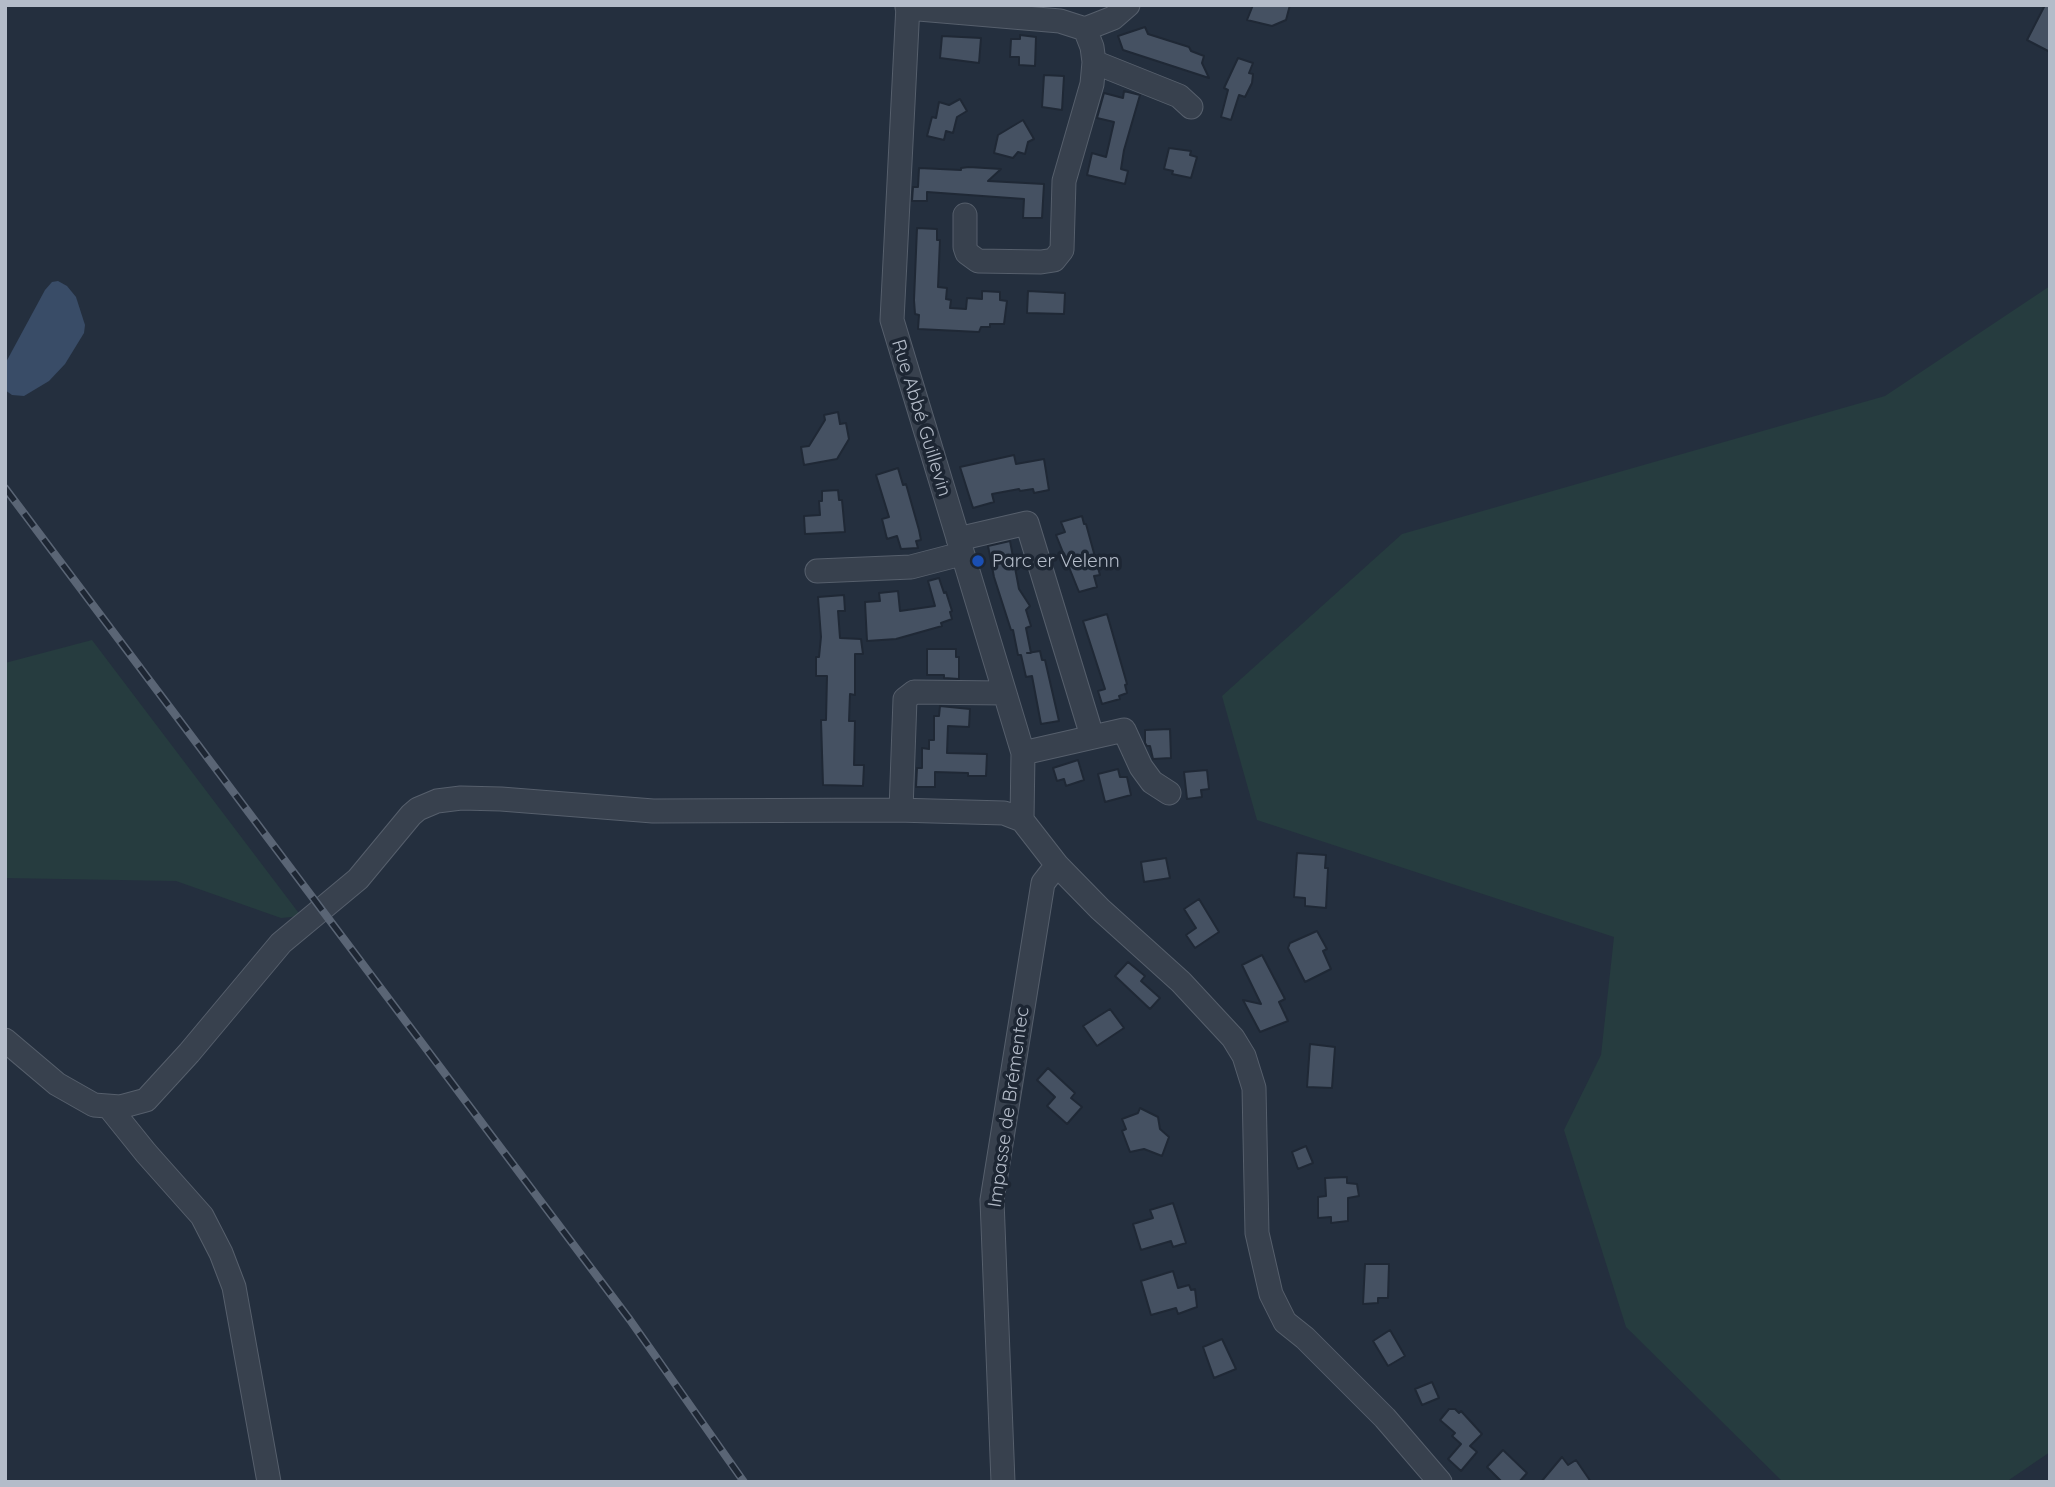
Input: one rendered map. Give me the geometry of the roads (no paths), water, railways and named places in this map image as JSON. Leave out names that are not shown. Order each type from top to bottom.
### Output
[{"type":"street","points":[[1085,29],[1113,18],[1128,5]]},
{"type":"street","points":[[908,7],[1060,13],[1085,29],[1094,62],[1091,84],[1064,181],[1062,250],[1054,260],[1041,262],[978,261],[967,253],[965,247],[965,215]]},
{"type":"street","name":"Rue Abbé Guillevin","points":[[908,7],[892,320],[1023,752],[1021,820]]},
{"type":"street","points":[[1094,62],[1179,96],[1191,107]]},
{"type":"street","points":[[817,571],[911,567],[960,546],[1027,523],[1092,736]]},
{"type":"street","points":[[901,810],[905,699],[914,692],[1004,693]]},
{"type":"street","points":[[1023,752],[1124,730],[1152,782],[1169,793]]},
{"type":"street","points":[[5,1040],[57,1084],[94,1105],[120,1108],[146,1100],[281,943],[358,879],[411,815],[425,806],[448,799],[653,811],[901,810],[1004,813],[1021,820],[1057,865],[1100,909],[1181,982],[1233,1038],[1244,1056],[1254,1088],[1257,1233],[1271,1294],[1285,1321],[1306,1338],[1385,1418],[1440,1482]]},
{"type":"street","name":"Impasse de Brémentec","points":[[1003,1482],[992,1200],[1043,883],[1057,865]]},
{"type":"street","points":[[109,1107],[202,1216],[221,1253],[234,1287],[269,1482]]},
{"type":"water","points":[[58,281],[67,286],[76,297],[85,325],[84,333],[65,364],[49,381],[24,396],[12,395],[5,390],[5,364],[45,290],[52,282]]},
{"type":"railway","points":[[5,488],[630,1320],[744,1482]]},
{"type":"place","name":"Parc er Velenn","points":[[978,561]]}]
